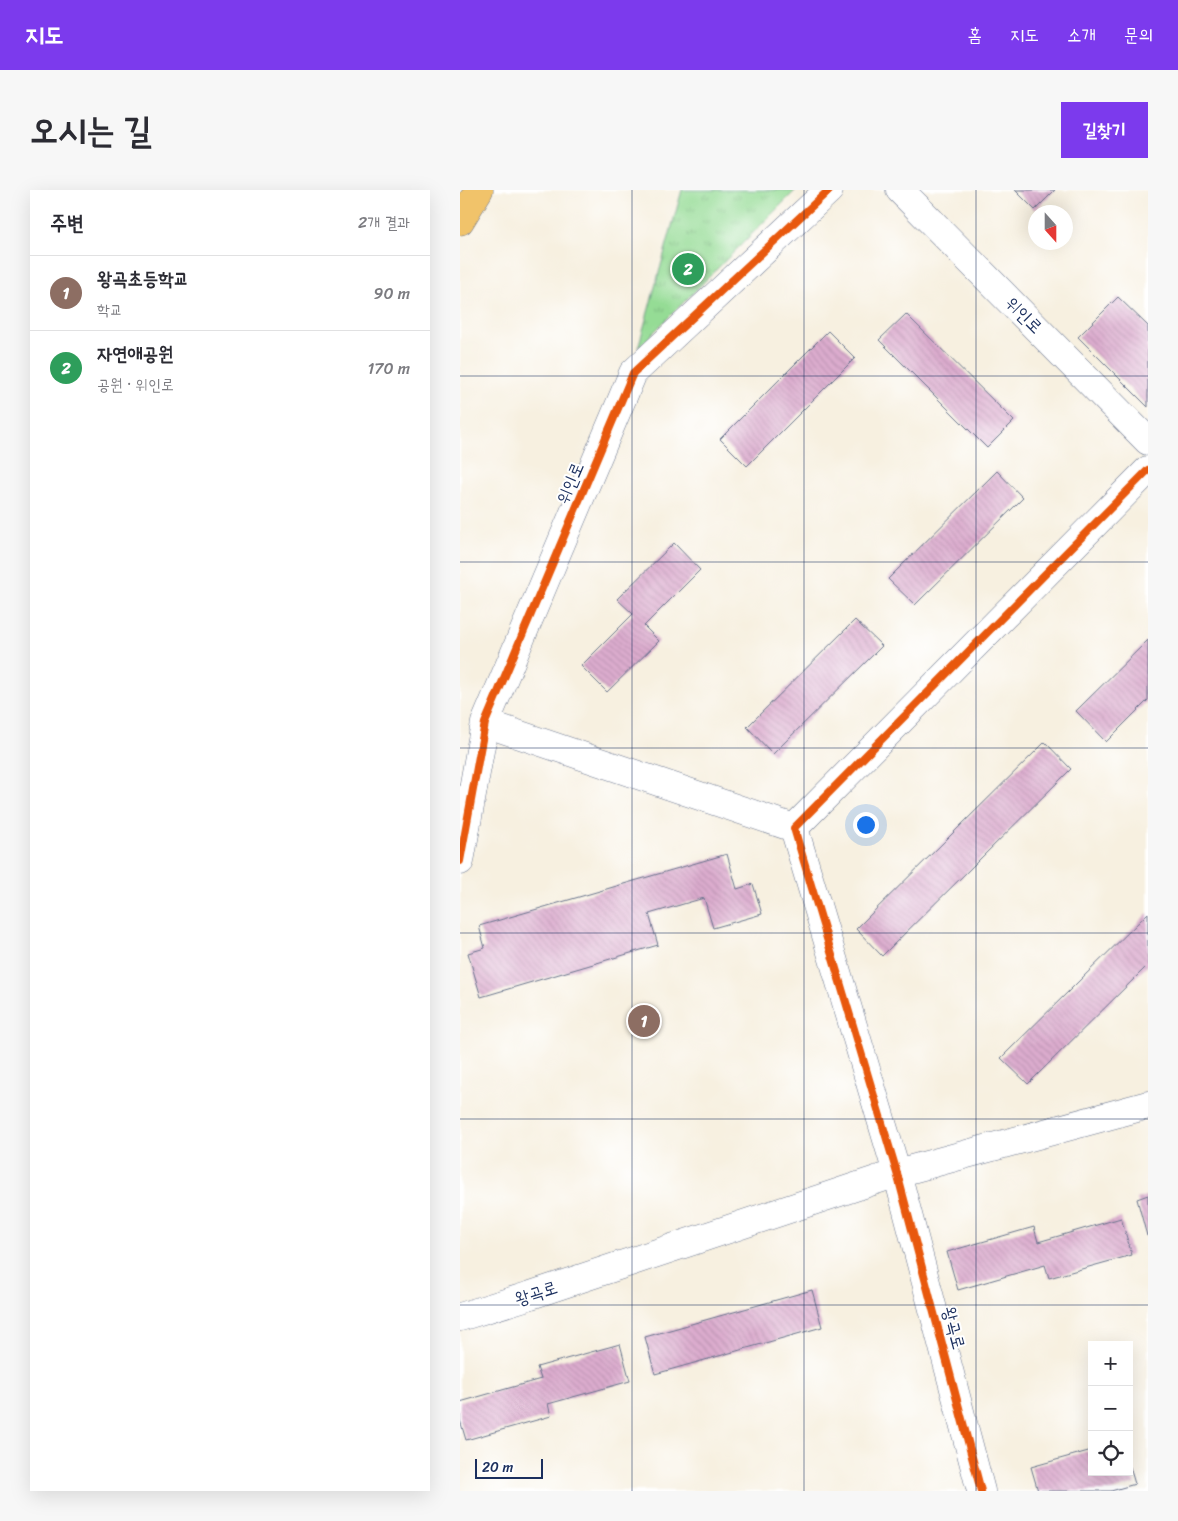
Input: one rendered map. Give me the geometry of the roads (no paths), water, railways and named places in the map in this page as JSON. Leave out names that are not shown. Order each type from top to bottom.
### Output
[{"type":"highway","points":[[460,196],[462,190]]},
{"type":"highway","points":[[460,221],[479,190]]},
{"type":"street","name":"위인로","points":[[460,861],[485,723],[633,373],[829,190]]},
{"type":"street","name":"위인로","points":[[900,190],[1148,441]]},
{"type":"street","points":[[794,828],[1148,470]]},
{"type":"street","points":[[485,723],[794,828]]},
{"type":"street","points":[[794,828],[897,1173]]},
{"type":"street","name":"왕곡로","points":[[460,1317],[897,1173],[1148,1105]]},
{"type":"street","name":"왕곡로","points":[[897,1173],[981,1491]]},
{"type":"place","name":"자연애공원","points":[[688,269]]},
{"type":"place","name":"왕곡초등학교","points":[[644,1021]]}]
